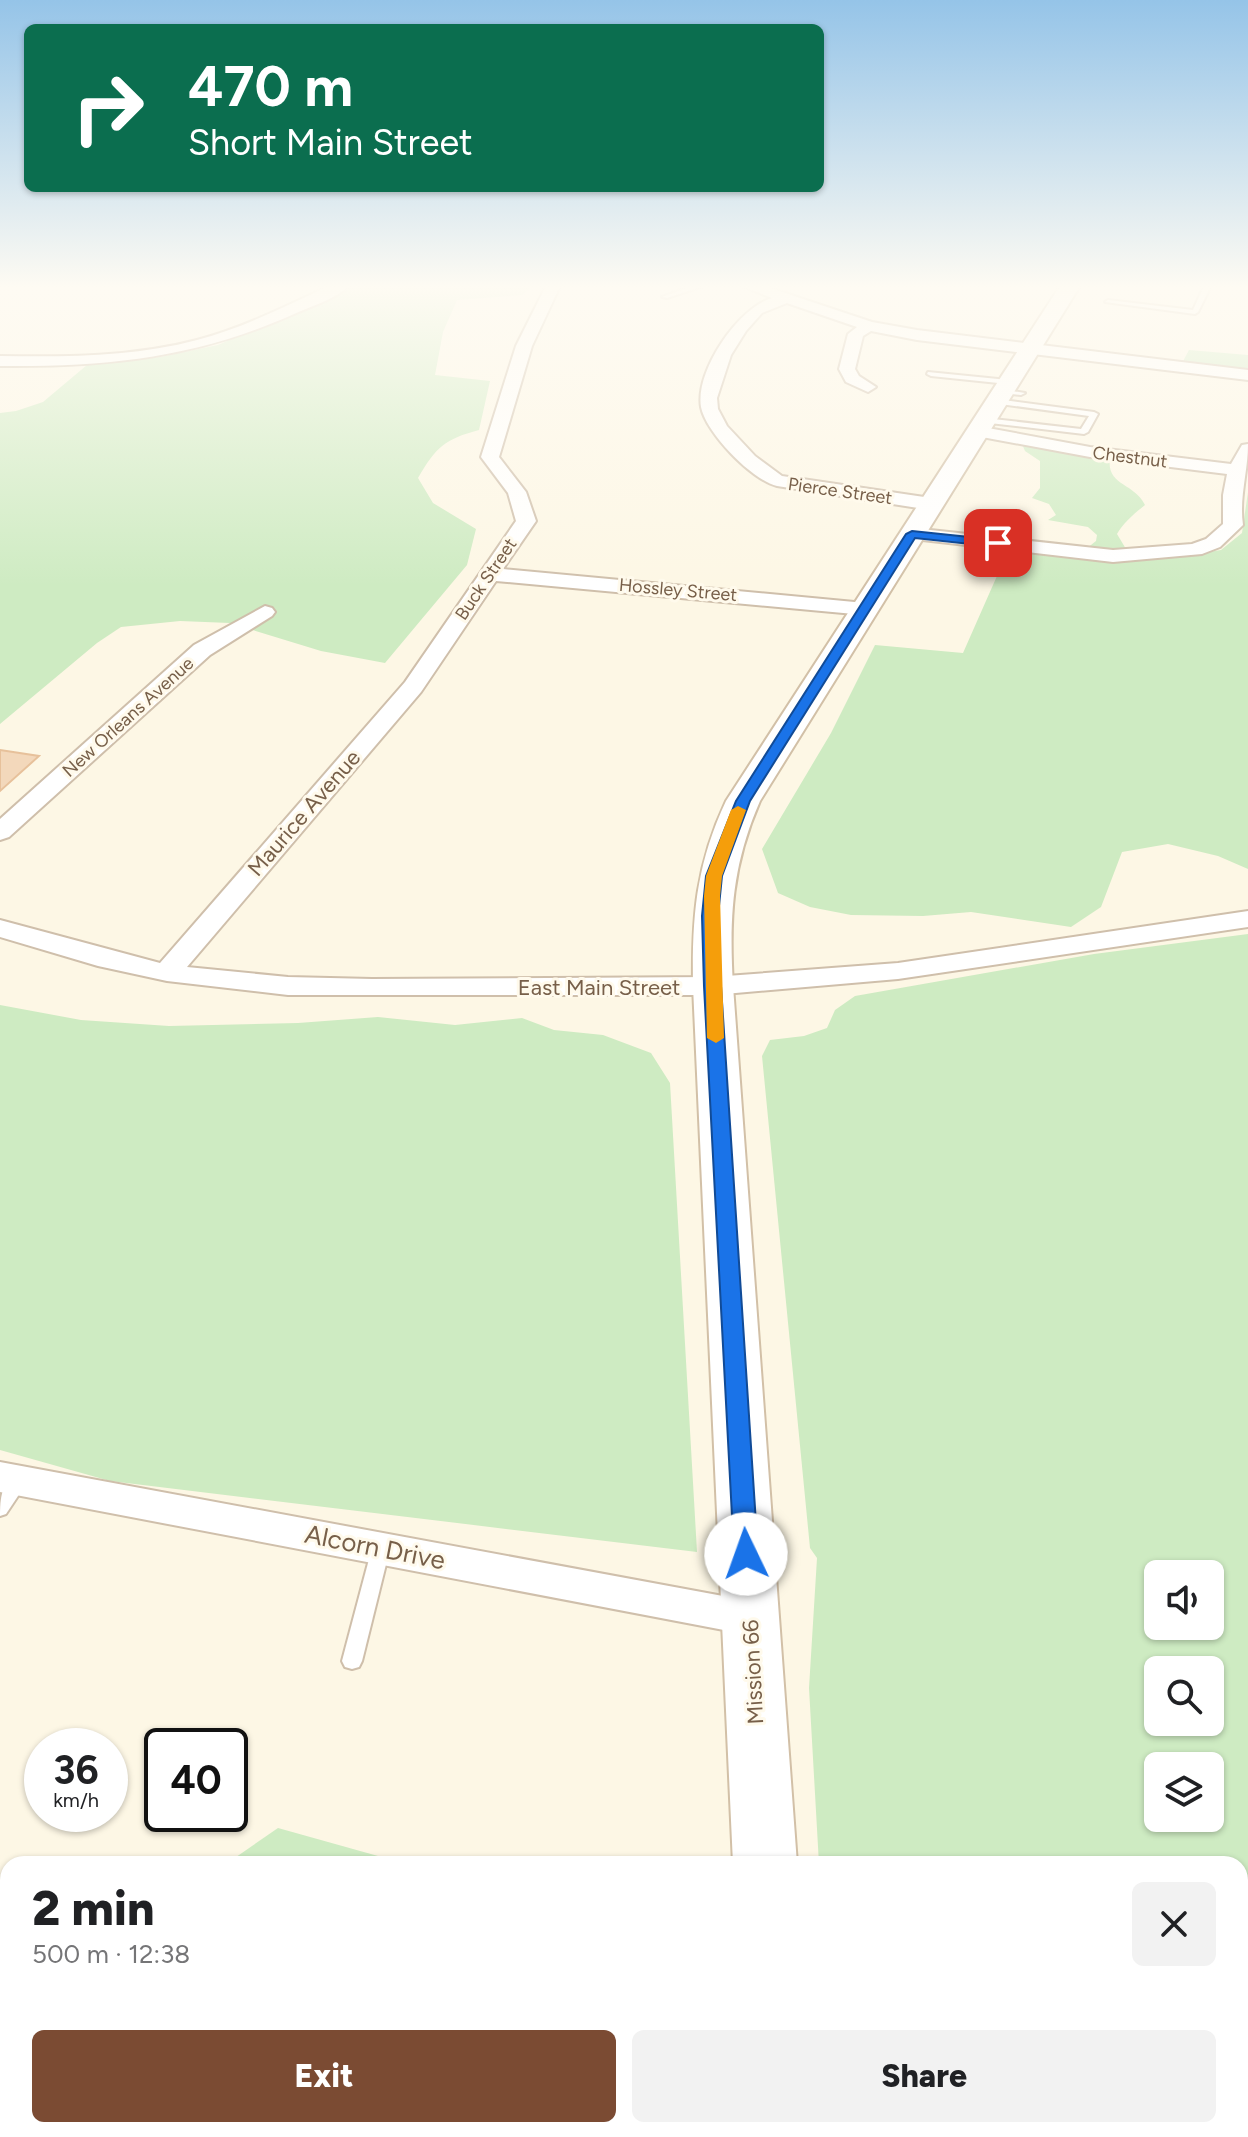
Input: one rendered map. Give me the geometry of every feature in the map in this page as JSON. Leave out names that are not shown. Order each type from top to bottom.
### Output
[{"type":"street","name":"Buck Street","points":[[438,652],[526,521],[517,492],[490,457],[512,386]]},
{"type":"street","name":"Pierce Street","points":[[711,386],[710,409],[722,431],[764,475],[777,481],[922,519],[1113,556],[1195,550],[1213,543],[1233,525],[1230,500],[1236,470]]},
{"type":"street","points":[[1003,386],[1007,389],[1063,386]]},
{"type":"street","name":"Mission 66","points":[[765,1856],[713,986],[710,916],[714,876],[732,823],[1009,386]]},
{"type":"street","name":"Chestnut","points":[[1007,389],[1090,452],[1236,470]]},
{"type":"street","points":[[1236,470],[1248,449]]},
{"type":"street","name":"Hossley Street","points":[[490,574],[865,609]]},
{"type":"street","name":"New Orleans Avenue","points":[[0,832],[202,650],[265,612]]},
{"type":"street","name":"Maurice Avenue","points":[[167,973],[413,687],[438,652]]},
{"type":"street","name":"East Main Street","points":[[0,928],[108,960],[167,973],[275,985],[372,988],[713,986],[898,971],[1248,919]]},
{"type":"street","name":"Alcorn Drive","points":[[6,1489],[381,1548],[750,1618]]},
{"type":"lane","points":[[990,386],[1007,389],[1094,414],[1084,432],[1007,389]]},
{"type":"lane","points":[[352,1661],[381,1548]]},
{"type":"green space","points":[[62,386],[489,386],[479,430],[442,446],[418,478],[433,503],[476,529],[467,565],[385,663],[321,651],[230,623],[180,621],[121,627],[97,643],[0,724],[0,413],[43,402]]},
{"type":"green space","points":[[1022,444],[1110,458],[1112,474],[1145,505],[1117,534],[1126,549],[1086,549],[1096,541],[1097,535],[1088,527],[1048,520],[1056,515],[1049,504],[1032,498],[1040,488],[1040,461],[1025,451]]},
{"type":"green space","points":[[1248,492],[1248,869],[1218,856],[1168,844],[1122,852],[1101,907],[1071,927],[971,912],[923,916],[851,915],[810,907],[778,893],[762,849],[831,733],[875,645],[963,653],[1008,551],[1096,558],[1177,557],[1221,550],[1242,533]]},
{"type":"green space","points":[[1248,934],[1248,1856],[819,1856],[809,1688],[817,1558],[810,1548],[762,1056],[770,1040],[804,1036],[827,1028],[835,1010],[855,996],[1094,954]]},
{"type":"green space","points":[[0,1005],[81,1020],[169,1026],[298,1023],[378,1017],[455,1025],[522,1018],[554,1030],[603,1035],[651,1053],[670,1083],[697,1552],[110,1481],[0,1450]]},
{"type":"green space","points":[[278,1828],[378,1856],[238,1856]]},
{"type":"building","points":[[0,750],[39,756],[0,791]]},
{"type":"slow traffic","points":[[716,1038],[710,916],[714,876],[738,810]]},
{"type":"route","points":[[746,1554],[713,986],[710,916],[714,876],[743,801],[912,534],[998,543]]}]
